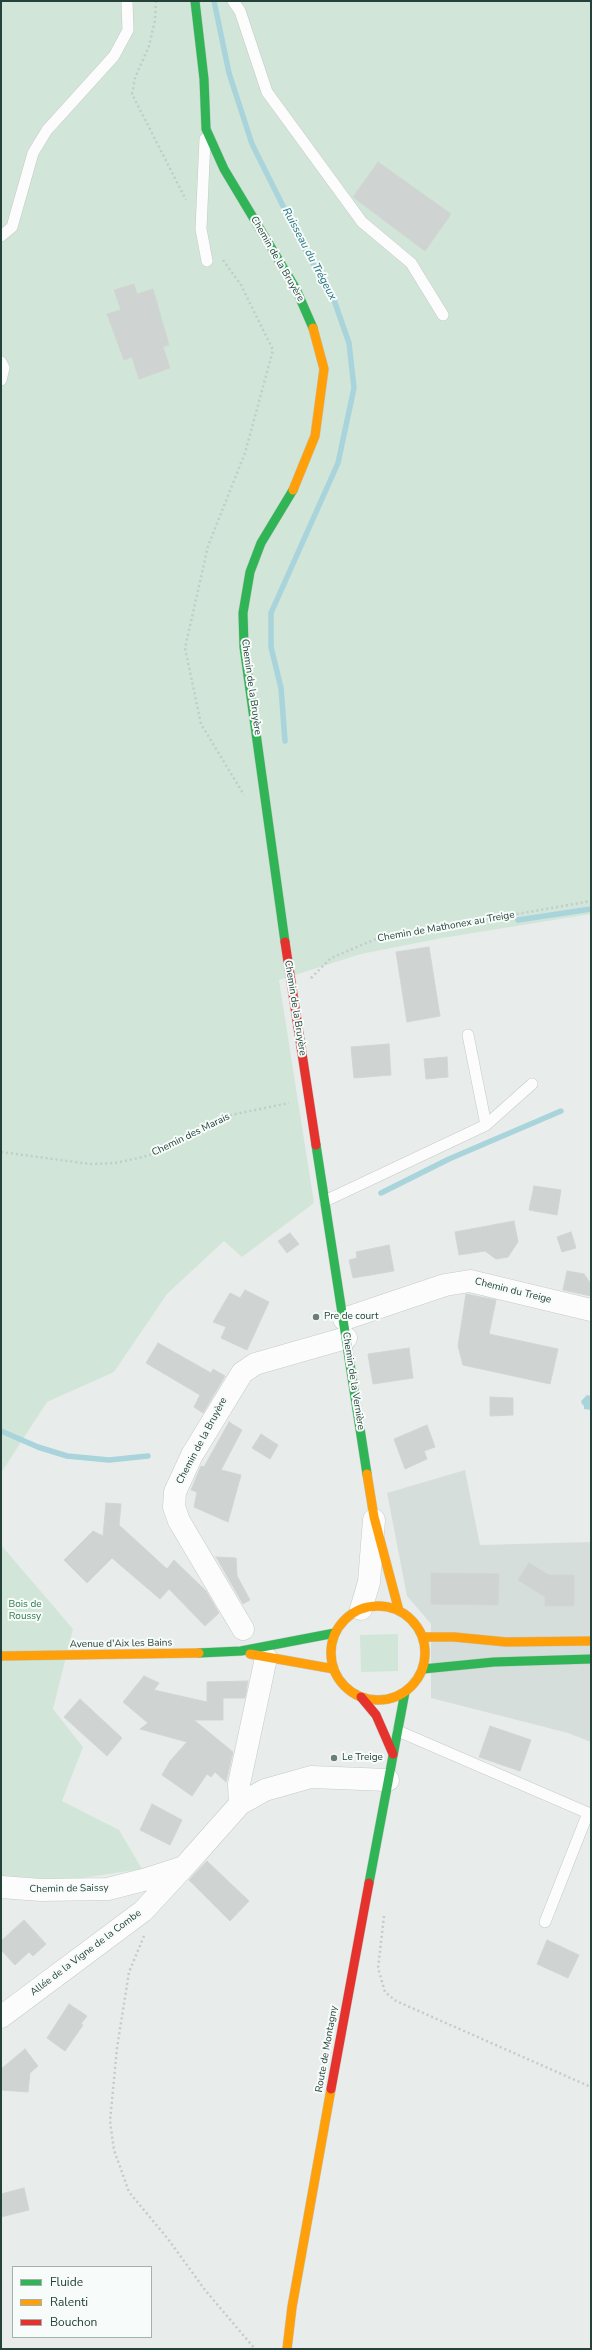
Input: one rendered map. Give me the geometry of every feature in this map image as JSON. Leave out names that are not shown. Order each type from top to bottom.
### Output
[{"type":"street","name":"Chemin de la Bruyère","points":[[195,1],[204,79],[206,129],[224,169],[296,288],[317,336],[324,369],[315,436],[292,493],[261,543],[250,572],[243,612],[244,647],[262,766],[270,839],[328,1222]]},
{"type":"street","name":"Chemin de la Vernière","points":[[328,1222],[374,1517],[399,1611]]},
{"type":"street","name":"Chemin du Treige","points":[[345,1328],[445,1285],[470,1281],[591,1310]]},
{"type":"street","name":"Chemin de la Bruyère","points":[[243,1629],[179,1521],[174,1507],[175,1492],[192,1455],[242,1373],[255,1364],[345,1328]]},
{"type":"street","name":"Chemin de la Vernière","points":[[361,1609],[369,1582],[374,1517]]},
{"type":"street","points":[[377,1605],[399,1611],[416,1624],[423,1637],[425,1659],[423,1669],[416,1682],[405,1692],[391,1698],[376,1700],[362,1697],[350,1690],[340,1681],[334,1669],[331,1651],[335,1633],[342,1622],[361,1609],[377,1605]]},
{"type":"street","points":[[241,1651],[335,1633]]},
{"type":"street","points":[[423,1637],[454,1637],[506,1642],[591,1641]]},
{"type":"street","points":[[241,1651],[266,1658],[334,1669]]},
{"type":"street","name":"Avenue d'Aix les Bains","points":[[1,1656],[148,1655],[241,1651]]},
{"type":"street","points":[[240,1804],[239,1784],[266,1658]]},
{"type":"street","points":[[423,1669],[494,1662],[591,1659]]},
{"type":"street","name":"Route de Montagny","points":[[287,2349],[294,2299],[405,1692]]},
{"type":"street","points":[[362,1697],[376,1715],[393,1754]]},
{"type":"street","points":[[184,1867],[240,1804],[265,1790],[310,1777],[388,1780]]},
{"type":"street","name":"Chemin de Saissy","points":[[1,1887],[41,1890],[108,1889],[184,1867]]},
{"type":"street","name":"Allée de la Vigne de la Combe","points":[[1,2017],[143,1911],[184,1867]]},
{"type":"lane","points":[[1,236],[12,227],[33,153],[47,130],[114,56],[128,30],[127,1]]},
{"type":"lane","points":[[233,1],[240,11],[267,92],[362,222],[411,263],[443,315]]},
{"type":"lane","points":[[206,129],[201,229],[207,261]]},
{"type":"lane","points":[[1,362],[4,368],[1,380]]},
{"type":"lane","points":[[468,1034],[486,1125]]},
{"type":"lane","points":[[325,1201],[486,1125],[532,1084]]},
{"type":"lane","points":[[398,1731],[588,1812],[545,1922]]},
{"type":"path","points":[[156,1],[155,20],[149,46],[135,78],[132,94],[201,229]]},
{"type":"path","points":[[219,256],[241,285],[273,350],[245,453],[208,546],[185,648],[201,724],[246,799]]},
{"type":"path","name":"Chemin de Mathonex au Treige","points":[[293,990],[304,985],[331,958],[376,939],[591,901]]},
{"type":"path","name":"Chemin des Marais","points":[[1,1152],[90,1164],[115,1163],[143,1158],[167,1148],[230,1115],[252,1109],[309,1100]]},
{"type":"path","points":[[367,1896],[378,1904],[385,1918],[378,1968],[385,1992],[396,2001],[591,2087]]},
{"type":"path","points":[[147,1930],[129,1972],[117,2048],[110,2121],[114,2150],[129,2192],[168,2239],[205,2290],[256,2349]]},
{"type":"shaded area","points":[[465,1470],[480,1545],[591,1542],[591,1742],[568,1733],[431,1698],[431,1624],[407,1596],[387,1493]]},
{"type":"green space","points":[[1,1],[591,1],[591,914],[442,938],[361,954],[279,980],[314,1203],[242,1257],[224,1241],[167,1294],[114,1372],[47,1402],[1,1473]]},
{"type":"green space","name":"Bois de Roussy","points":[[1,1545],[73,1629],[53,1709],[83,1747],[62,1801],[119,1830],[142,1869],[68,1880],[1,1876]]},
{"type":"green space","points":[[398,1634],[398,1671],[361,1672],[360,1635]]},
{"type":"water","points":[[587,1395],[591,1396],[591,1410],[584,1409],[581,1401]]},
{"type":"building","points":[[378,162],[451,214],[425,251],[353,197]]},
{"type":"building","points":[[134,284],[137,294],[153,289],[169,345],[163,347],[170,368],[139,379],[132,357],[124,360],[107,314],[121,310],[114,290]]},
{"type":"building","points":[[429,947],[440,1016],[407,1022],[396,952]]},
{"type":"building","points":[[389,1044],[391,1075],[354,1078],[351,1047]]},
{"type":"building","points":[[447,1057],[448,1077],[426,1079],[424,1059]]},
{"type":"building","points":[[534,1186],[561,1190],[557,1215],[529,1210]]},
{"type":"building","points":[[514,1221],[518,1242],[508,1257],[496,1259],[485,1251],[459,1255],[455,1232]]},
{"type":"building","points":[[571,1232],[576,1248],[562,1252],[557,1237]]},
{"type":"building","points":[[290,1233],[299,1244],[287,1253],[278,1241]]},
{"type":"building","points":[[389,1245],[394,1271],[353,1278],[349,1260],[357,1258],[356,1252]]},
{"type":"building","points":[[567,1271],[584,1274],[591,1284],[591,1296],[563,1290]]},
{"type":"building","points":[[245,1290],[269,1302],[247,1350],[221,1338],[226,1327],[213,1322],[230,1293],[240,1298]]},
{"type":"building","points":[[466,1294],[496,1300],[489,1334],[558,1349],[550,1384],[463,1365],[458,1346]]},
{"type":"building","points":[[158,1343],[211,1373],[213,1369],[225,1376],[203,1413],[194,1407],[200,1395],[146,1363]]},
{"type":"building","points":[[409,1348],[413,1378],[373,1384],[368,1354]]},
{"type":"building","points":[[490,1397],[513,1398],[513,1415],[490,1416]]},
{"type":"building","points":[[229,1422],[242,1430],[221,1470],[241,1475],[228,1522],[194,1507],[197,1492],[191,1490],[201,1466],[204,1467]]},
{"type":"building","points":[[427,1425],[435,1447],[424,1451],[427,1459],[405,1469],[394,1439]]},
{"type":"building","points":[[261,1434],[278,1445],[270,1459],[252,1448]]},
{"type":"building","points":[[106,1503],[121,1504],[119,1525],[167,1569],[174,1560],[206,1591],[219,1613],[205,1626],[169,1589],[160,1599],[112,1558],[87,1583],[64,1560],[93,1531],[103,1536]]},
{"type":"building","points":[[216,1557],[236,1558],[237,1576],[250,1600],[243,1604]]},
{"type":"building","points":[[529,1563],[549,1575],[574,1575],[574,1606],[545,1606],[545,1597],[518,1580]]},
{"type":"building","points":[[431,1573],[499,1574],[498,1605],[431,1604]]},
{"type":"building","points":[[144,1676],[159,1683],[154,1690],[207,1702],[207,1682],[248,1681],[245,1698],[223,1698],[223,1720],[194,1720],[233,1752],[226,1782],[215,1772],[211,1777],[207,1774],[192,1796],[162,1775],[170,1761],[187,1742],[140,1729],[148,1723],[123,1702]]},
{"type":"building","points":[[80,1699],[122,1738],[107,1756],[64,1717]]},
{"type":"building","points":[[490,1726],[531,1740],[520,1771],[479,1757]]},
{"type":"building","points":[[152,1804],[182,1820],[170,1845],[140,1830]]},
{"type":"building","points":[[207,1861],[249,1901],[230,1921],[189,1880]]},
{"type":"building","points":[[24,1920],[46,1944],[33,1956],[29,1952],[15,1965],[1,1950],[1,1941]]},
{"type":"building","points":[[547,1940],[579,1955],[568,1978],[537,1964]]},
{"type":"building","points":[[69,2004],[87,2016],[81,2024],[83,2025],[65,2051],[47,2038]]},
{"type":"building","points":[[25,2049],[38,2066],[30,2073],[28,2092],[1,2090],[1,2069]]},
{"type":"building","points":[[24,2188],[29,2210],[1,2217],[1,2194]]},
{"type":"waterway","name":"Ruisseau du Trégeux","points":[[214,1],[229,73],[252,144],[302,244],[334,300],[349,343],[354,388],[338,463],[271,613],[271,647],[281,688],[285,741]]},
{"type":"waterway","points":[[518,920],[591,909]]},
{"type":"waterway","points":[[381,1193],[449,1159],[561,1111]]},
{"type":"waterway","points":[[1,1431],[38,1447],[67,1456],[109,1460],[148,1456]]},
{"type":"traffic: fast","points":[[195,1],[204,79],[206,129],[224,169],[296,289],[313,328]]},
{"type":"traffic: fast","points":[[285,942],[244,647],[243,613],[250,572],[261,543],[293,490]]},
{"type":"traffic: fast","points":[[316,1145],[367,1474]]},
{"type":"traffic: fast","points":[[199,1653],[241,1651],[335,1633]]},
{"type":"traffic: fast","points":[[423,1669],[494,1662],[591,1659]]},
{"type":"traffic: fast","points":[[369,1883],[405,1692]]},
{"type":"traffic: slow","points":[[293,490],[315,436],[324,369],[313,328]]},
{"type":"traffic: slow","points":[[367,1474],[374,1517],[399,1611]]},
{"type":"traffic: slow","points":[[378,1606],[396,1610],[411,1620],[421,1635],[425,1653],[421,1671],[411,1686],[396,1696],[378,1700],[360,1696],[345,1686],[335,1671],[331,1653],[335,1635],[345,1620],[360,1610],[378,1606]]},
{"type":"traffic: slow","points":[[423,1637],[454,1637],[506,1642],[591,1641]]},
{"type":"traffic: slow","points":[[1,1656],[199,1653]]},
{"type":"traffic: slow","points":[[250,1654],[334,1669]]},
{"type":"traffic: slow","points":[[287,2349],[292,2307],[331,2089]]},
{"type":"traffic: jam","points":[[285,942],[316,1145]]},
{"type":"traffic: jam","points":[[361,1697],[376,1715],[393,1754]]},
{"type":"traffic: jam","points":[[331,2089],[369,1883]]},
{"type":"place","name":"Pre de court","points":[[316,1317]]},
{"type":"place","name":"Le Treige","points":[[334,1758]]}]
